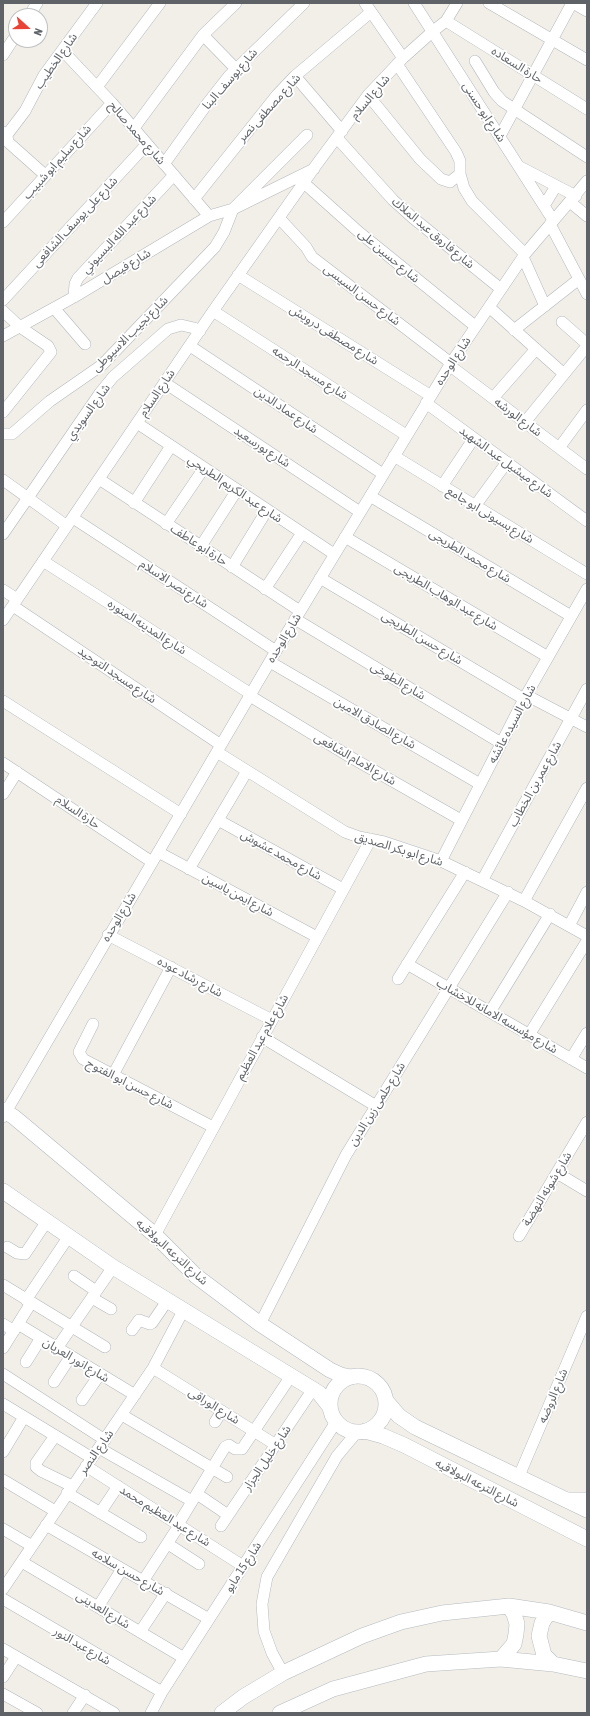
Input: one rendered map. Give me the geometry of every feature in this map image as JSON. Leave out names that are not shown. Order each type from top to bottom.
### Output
[{"type":"street","name":"شارع الخطيب","points":[[4,136],[25,111],[44,75],[97,3]]},
{"type":"street","points":[[97,88],[160,3]]},
{"type":"street","points":[[134,128],[203,35],[236,3]]},
{"type":"street","name":"شارع يوسف البنا","points":[[164,164],[207,104],[236,69],[304,3]]},
{"type":"street","name":"شارع ابو حسنى","points":[[414,3],[544,206],[587,294]]},
{"type":"street","points":[[446,21],[456,3]]},
{"type":"street","points":[[489,3],[587,60]]},
{"type":"street","points":[[500,136],[572,3],[587,11]]},
{"type":"street","points":[[368,7],[456,152],[460,161],[460,174],[464,188],[472,201],[524,255],[545,306]]},
{"type":"street","name":"شارع مصطفى نصر","points":[[194,199],[268,106],[295,76],[368,7]]},
{"type":"street","name":"شارع السلام","points":[[3,620],[213,311],[280,219],[314,168],[368,95],[400,61],[446,21]]},
{"type":"street","name":"حارة السعاده","points":[[446,21],[587,110]]},
{"type":"street","points":[[203,35],[236,69]]},
{"type":"street","name":"شارع محمد صالح","points":[[63,51],[112,103],[209,216]]},
{"type":"street","points":[[475,61],[494,92],[502,101],[587,157]]},
{"type":"street","name":"شارع فاروق عبد الملاك","points":[[295,76],[393,200],[501,289]]},
{"type":"street","points":[[368,95],[420,159],[440,179],[450,182],[460,174]]},
{"type":"street","name":"شارع سليم ابو شبيب","points":[[3,222],[112,103]]},
{"type":"street","points":[[4,136],[8,142],[45,175]]},
{"type":"street","points":[[233,209],[307,136]]},
{"type":"street","name":"شارع على يوسف الشافعى","points":[[3,300],[147,144]]},
{"type":"street","points":[[519,167],[556,186],[573,199],[587,216]]},
{"type":"street","name":"شارع السلام","points":[[233,209],[314,168]]},
{"type":"street","name":"شارع عبد الله البسيوني","points":[[74,297],[75,284],[78,278],[174,175]]},
{"type":"street","name":"شارع الوحده","points":[[4,1113],[297,615],[428,399],[475,326],[524,255],[587,181]]},
{"type":"street","name":"شارع حسين على","points":[[304,183],[366,238],[475,326]]},
{"type":"street","points":[[544,206],[556,186]]},
{"type":"street","name":"شارع فيصل","points":[[3,336],[74,297],[209,216],[233,209]]},
{"type":"street","name":"شارع نجيب الاسيوطى","points":[[3,434],[12,434],[50,401],[102,365],[215,247],[224,232],[233,209]]},
{"type":"street","name":"شارع حسن السيسى","points":[[280,219],[306,247],[312,257],[450,364]]},
{"type":"street","name":"شارع مصطفى درويش","points":[[238,275],[428,399]]},
{"type":"street","points":[[514,330],[579,279]]},
{"type":"street","points":[[489,307],[564,374]]},
{"type":"street","points":[[54,308],[85,344]]},
{"type":"street","points":[[3,311],[20,327],[48,346],[51,352],[3,412]]},
{"type":"street","name":"شارع مسجد الرحمه","points":[[213,311],[406,435]]},
{"type":"street","points":[[525,422],[587,345],[562,322]]},
{"type":"street","name":"شارع السويدي","points":[[3,534],[100,392],[113,377],[168,329],[181,325],[200,331]]},
{"type":"street","name":"شارع عماد الدين","points":[[190,346],[383,474]]},
{"type":"street","points":[[493,398],[536,349]]},
{"type":"street","name":"شارع الورشه","points":[[450,364],[587,469]]},
{"type":"street","points":[[102,365],[113,377]]},
{"type":"street","name":"شارع بورسعيد","points":[[165,383],[360,512]]},
{"type":"street","name":"شارع ميشيل عبد الشهيد","points":[[428,399],[474,438],[587,521]]},
{"type":"street","points":[[559,448],[587,410]]},
{"type":"street","name":"شارع عبد الكريم الطريجي","points":[[137,423],[334,554]]},
{"type":"street","points":[[442,486],[474,438]]},
{"type":"street","points":[[134,503],[171,446]]},
{"type":"street","name":"شارع بسيونى ابو جامع","points":[[394,456],[587,574]]},
{"type":"street","points":[[475,506],[507,462]]},
{"type":"street","points":[[166,524],[204,468]]},
{"type":"street","name":"شارع نصر الاسلام","points":[[3,480],[27,498],[70,522],[276,651]]},
{"type":"street","name":"حارة ابو عاطف","points":[[98,480],[265,589],[297,615]]},
{"type":"street","points":[[201,546],[237,490]]},
{"type":"street","name":"شارع محمد الطريجى","points":[[370,496],[571,616]]},
{"type":"street","points":[[232,567],[267,510]]},
{"type":"street","points":[[265,589],[302,533]]},
{"type":"street","name":"شارع عبد الوهاب الطريجى","points":[[345,536],[548,657]]},
{"type":"street","name":"شارع المدينه المنوره","points":[[43,561],[250,695]]},
{"type":"street","name":"شارع حسن الطريجى","points":[[320,578],[525,697],[587,727]]},
{"type":"street","name":"شارع مسجد التوحيد","points":[[3,590],[15,603],[219,749]]},
{"type":"street","name":"شارع السيده عائشه","points":[[441,861],[525,697],[586,592]]},
{"type":"street","name":"شارع الطوخى","points":[[297,615],[501,743]]},
{"type":"street","name":"شارع الصادق الامين","points":[[270,662],[480,784]]},
{"type":"street","name":"شارع عمر بن الخطاب","points":[[483,879],[587,689]]},
{"type":"street","name":"شارع الامام الشافعى","points":[[250,695],[352,758],[461,820]]},
{"type":"street","points":[[3,701],[181,814]]},
{"type":"street","name":"شارع ابو بكر الصديق","points":[[219,749],[248,771],[345,832],[441,861],[483,879],[550,914],[587,936]]},
{"type":"street","name":"حارة السلام","points":[[3,763],[152,862]]},
{"type":"street","points":[[189,869],[248,771]]},
{"type":"street","points":[[3,794],[17,772]]},
{"type":"street","points":[[524,901],[587,788]]},
{"type":"street","name":"شارع محمد عشوش","points":[[218,820],[343,889]]},
{"type":"street","name":"شارع علام عبد العظيم","points":[[155,1235],[371,839]]},
{"type":"street","name":"شارع ايمن ياسين","points":[[158,852],[317,937]]},
{"type":"street","points":[[398,979],[465,872]]},
{"type":"street","name":"شارع حلمى زين الدين","points":[[260,1324],[346,1155],[508,892]]},
{"type":"street","points":[[569,926],[587,892]]},
{"type":"street","points":[[490,1012],[550,914]]},
{"type":"street","name":"شارع رشاد عوده","points":[[108,934],[272,1020]]},
{"type":"street","points":[[529,1035],[587,941]]},
{"type":"street","name":"شارع مؤسسه الامانه للاخشاب","points":[[407,964],[587,1068]]},
{"type":"street","points":[[113,1075],[171,967]]},
{"type":"street","name":"شارع حسن ابو الفتوح","points":[[93,1024],[80,1048],[80,1056],[113,1075],[213,1127]]},
{"type":"street","points":[[571,1059],[587,1032]]},
{"type":"street","points":[[262,1037],[376,1106]]},
{"type":"street","name":"شارع الترعه البولاقيه","points":[[4,1113],[155,1235],[196,1276],[260,1324],[330,1370],[341,1375],[351,1377]]},
{"type":"street","name":"شارع شونه النهضة","points":[[519,1236],[586,1125]]},
{"type":"street","points":[[557,1173],[587,1192]]},
{"type":"street","points":[[3,1191],[113,1267],[313,1389],[325,1398],[336,1422],[350,1431],[361,1432],[374,1427],[381,1420],[386,1411],[386,1401],[384,1394],[376,1382],[364,1376],[351,1377],[342,1381],[335,1388],[331,1397],[330,1407]]},
{"type":"street","points":[[7,1247],[21,1254],[27,1251],[47,1221]]},
{"type":"street","points":[[3,1348],[16,1327],[28,1302],[69,1236]]},
{"type":"street","points":[[57,1348],[113,1267]]},
{"type":"street","points":[[74,1276],[111,1309]]},
{"type":"street","points":[[3,1285],[28,1302],[105,1347]]},
{"type":"street","points":[[132,1330],[139,1320],[150,1324],[152,1323],[167,1301]]},
{"type":"street","name":"شارع النصر","points":[[3,1589],[153,1368],[183,1311]]},
{"type":"street","name":"شارع الروضه","points":[[519,1476],[587,1316]]},
{"type":"street","name":"شارع انور العريان","points":[[3,1324],[16,1327],[41,1338],[135,1395]]},
{"type":"street","points":[[26,1362],[41,1338]]},
{"type":"street","points":[[54,1382],[71,1356]]},
{"type":"street","name":"شارع الوراقى","points":[[153,1368],[276,1445]]},
{"type":"street","points":[[3,1374],[102,1444],[228,1515]]},
{"type":"street","points":[[82,1400],[100,1374]]},
{"type":"street","points":[[143,1581],[168,1544],[194,1497],[227,1446],[235,1450],[242,1449],[291,1376]]},
{"type":"street","name":"شارع خليل الجزار","points":[[221,1526],[313,1389]]},
{"type":"street","name":"شارع الترعه البولاقيه","points":[[386,1401],[392,1409],[407,1422],[587,1510]]},
{"type":"street","name":"شارع عبد العظيم محمد","points":[[3,1404],[55,1436],[118,1486],[244,1566]]},
{"type":"street","points":[[214,1422],[222,1411]]},
{"type":"street","points":[[122,1415],[227,1477]]},
{"type":"street","points":[[4,1447],[24,1417]]},
{"type":"street","name":"شارع 15 مايو","points":[[150,1713],[336,1422]]},
{"type":"street","name":"شارع الترعه البولاقيه","points":[[361,1432],[399,1442],[587,1539]]},
{"type":"street","name":"شارع 15 مايو","points":[[283,1674],[272,1653],[264,1631],[262,1604],[267,1578],[337,1456],[361,1432]]},
{"type":"street","points":[[55,1436],[36,1467],[100,1512],[141,1537]]},
{"type":"street","points":[[3,1480],[55,1512]]},
{"type":"street","points":[[100,1512],[118,1486]]},
{"type":"street","points":[[564,1498],[587,1498]]},
{"type":"street","name":"شارع حسن سلامه","points":[[46,1525],[209,1619]]},
{"type":"street","points":[[3,1529],[32,1546]]},
{"type":"street","points":[[168,1544],[199,1564]]},
{"type":"street","name":"شارع العدينى","points":[[22,1562],[184,1658]]},
{"type":"street","points":[[98,1607],[122,1569]]},
{"type":"street","points":[[140,1632],[166,1593]]},
{"type":"street","name":"شارع عبد النور","points":[[3,1599],[162,1692]]},
{"type":"street","points":[[501,1659],[511,1648],[516,1634],[517,1624],[514,1614],[509,1606]]},
{"type":"street","points":[[222,1713],[243,1697],[283,1674],[362,1636],[401,1622],[442,1613],[509,1606],[549,1612],[587,1623]]},
{"type":"street","points":[[549,1612],[542,1623],[539,1636],[542,1649],[553,1664]]},
{"type":"street","points":[[3,1649],[114,1713]]},
{"type":"street","points":[[3,1677],[16,1657]]},
{"type":"street","points":[[280,1713],[333,1689],[426,1664],[501,1659],[553,1664],[587,1671]]},
{"type":"street","points":[[3,1694],[37,1713]]},
{"type":"street","points":[[73,1713],[85,1695]]}]
